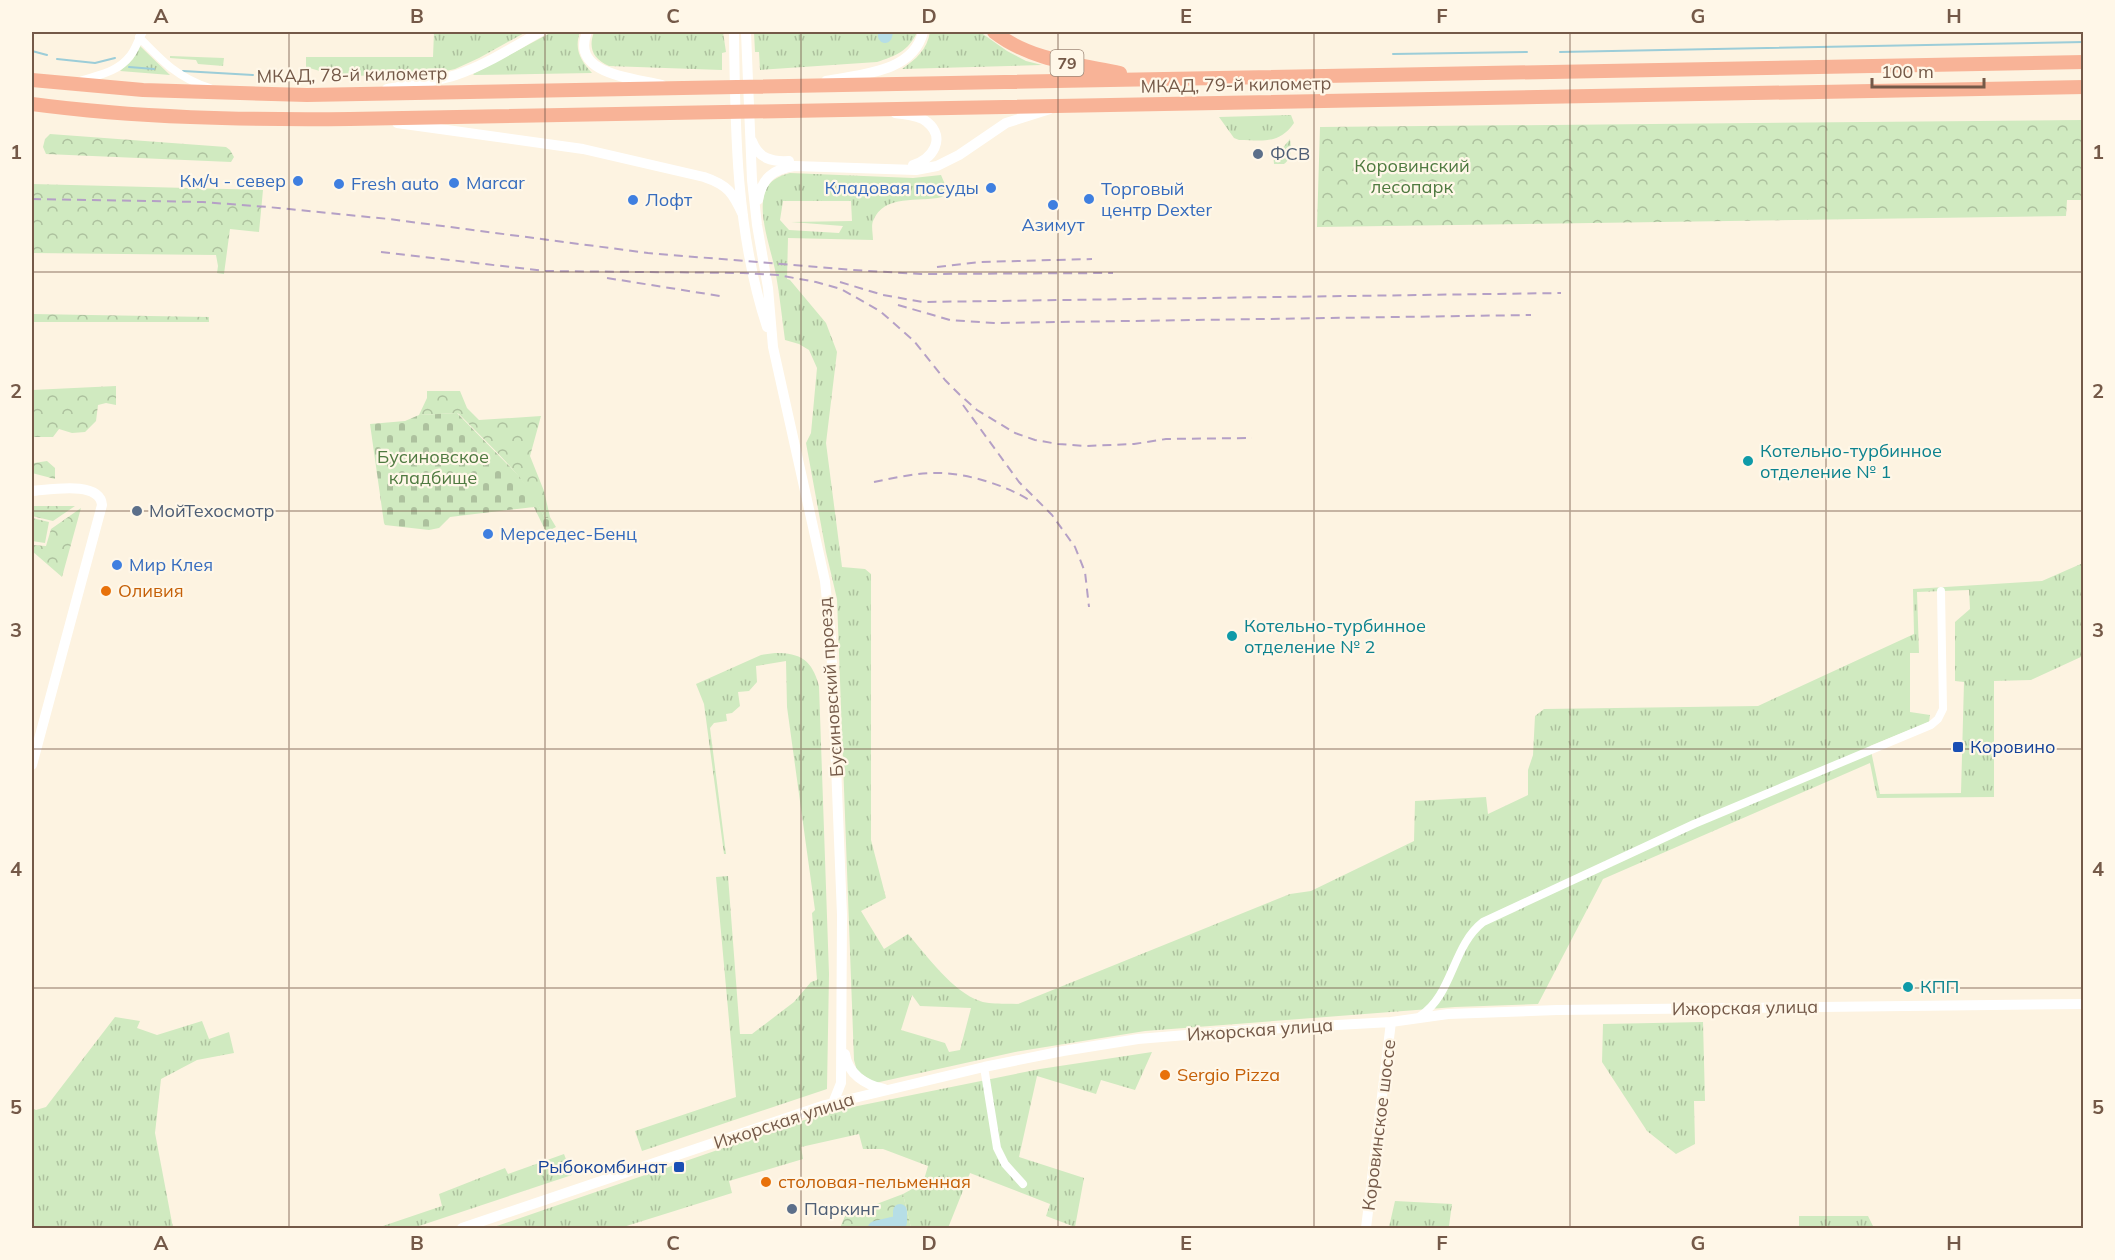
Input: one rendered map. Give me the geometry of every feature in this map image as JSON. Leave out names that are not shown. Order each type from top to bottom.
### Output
[{"type":"highway","name":"79","points":[[994,32],[1017,46],[1055,61],[1146,79]]},
{"type":"highway","name":"МКАД, 79-й километр","points":[[674,88],[2084,62]]},
{"type":"highway","name":"МКАД, 78-й километр","points":[[32,80],[229,94],[674,88]]},
{"type":"highway","name":"МКАД, 79-й километр","points":[[367,119],[2084,87]]},
{"type":"highway","points":[[32,104],[135,115],[273,120],[367,119]]},
{"type":"main road","points":[[360,94],[457,75],[494,58],[540,32]]},
{"type":"main road","points":[[587,32],[584,46],[586,54],[590,62],[599,69],[674,88]]},
{"type":"main road","points":[[732,32],[743,215],[756,294],[773,347]]},
{"type":"main road","points":[[746,32],[749,130],[757,225],[768,288],[773,347]]},
{"type":"main road","points":[[805,85],[876,71],[899,63],[914,51],[923,32]]},
{"type":"main road","points":[[757,225],[760,189],[771,173],[782,168],[795,166],[915,170],[938,166],[959,155],[1006,123],[1062,106]]},
{"type":"main road","points":[[749,130],[757,152],[775,162],[912,165],[928,159],[936,147],[936,137],[929,123],[920,118],[880,110]]},
{"type":"main road","points":[[367,119],[583,149],[704,177],[731,191],[743,215]]},
{"type":"main road","name":"Бусиновский проезд","points":[[773,347],[825,581],[831,640],[842,915],[842,1033]]},
{"type":"main road","points":[[32,491],[82,489],[94,491],[99,495],[101,511],[32,765]]},
{"type":"main road","name":"Ижорская улица","points":[[462,1228],[832,1103],[984,1067],[1137,1039],[1392,1022],[1448,1014],[1557,1010],[2084,1004]]},
{"type":"main road","name":"Коровинское шоссе","points":[[1366,1228],[1392,1022]]},
{"type":"main road","points":[[842,1033],[846,1060],[851,1071],[866,1084],[890,1089]]},
{"type":"main road","points":[[832,1103],[841,1083],[842,1033]]},
{"type":"street","points":[[69,84],[116,69],[129,58],[141,34],[166,65],[182,77],[229,94]]},
{"type":"street","points":[[1419,1017],[1430,1010],[1438,1000],[1471,934],[1483,922],[1694,824],[1931,725],[1938,719],[1943,709],[1941,591]]},
{"type":"street","points":[[984,1067],[997,1148],[1005,1164],[1023,1184]]},
{"type":"green space","points":[[434,32],[526,32],[479,58],[455,69],[437,73],[337,76],[306,67],[306,57],[433,57]]},
{"type":"green space","points":[[552,32],[580,32],[579,54],[592,73],[473,74]]},
{"type":"green space","points":[[594,32],[723,32],[726,52],[722,53],[722,70],[609,66],[599,60],[593,52]]},
{"type":"green space","points":[[754,32],[917,32],[906,48],[877,62],[760,70],[759,52],[755,52]]},
{"type":"green space","points":[[930,32],[980,32],[1007,51],[1026,61],[1042,65],[902,69],[920,54]]},
{"type":"green space","points":[[140,46],[170,75],[120,71],[133,59]]},
{"type":"green space","points":[[170,56],[224,58],[223,66],[198,64],[196,60],[170,58]]},
{"type":"green space","points":[[1291,115],[1294,123],[1282,135],[1270,140],[1234,138],[1219,117]]},
{"type":"green space","name":"Коровинский лесопарк","points":[[2083,120],[2083,200],[2067,200],[2066,216],[1317,227],[1320,127]]},
{"type":"green space","points":[[50,134],[226,147],[234,157],[231,162],[46,154],[43,147],[45,139]]},
{"type":"green space","points":[[1290,139],[1289,159],[1284,164],[1274,164],[1273,153],[1281,150]]},
{"type":"green space","points":[[790,173],[913,178],[941,175],[947,189],[942,197],[903,201],[885,206],[873,221],[873,240],[788,238],[787,279],[826,323],[837,352],[826,443],[842,567],[865,569],[871,574],[871,840],[886,898],[861,911],[884,949],[908,934],[950,981],[960,990],[980,1001],[1018,1004],[1290,894],[1311,891],[1414,841],[1415,801],[1486,797],[1488,814],[1528,795],[1528,770],[1533,755],[1535,716],[1544,709],[1758,706],[1914,634],[1913,589],[2042,581],[2083,563],[2083,656],[2031,680],[1994,681],[1994,797],[1877,798],[1870,763],[1603,879],[1538,1004],[1455,1007],[1145,1031],[1015,1052],[875,1083],[857,1071],[854,1060],[837,599],[806,443],[811,433],[817,368],[809,350],[785,340],[776,275],[764,222],[763,201],[769,184]],"holes":[[[783,201],[851,201],[852,221],[791,222],[843,226],[839,233],[789,230],[780,220]],[[1969,590],[1970,609],[1955,622],[1955,681],[1964,682],[1961,793],[1880,794],[1870,746],[1929,722],[1930,715],[1910,712],[1910,653],[1919,653],[1917,592]],[[912,995],[920,1006],[971,1008],[960,1050],[949,1052],[945,1043],[901,1030]]]},
{"type":"green space","points":[[32,184],[263,190],[259,232],[230,229],[224,274],[217,273],[216,255],[32,253]]},
{"type":"green space","points":[[32,314],[209,317],[209,322],[32,322]]},
{"type":"green space","points":[[116,386],[116,405],[106,403],[98,405],[96,421],[85,432],[72,433],[59,429],[53,437],[32,437],[32,390]]},
{"type":"green space","points":[[427,391],[460,391],[467,408],[479,420],[541,416],[530,456],[544,491],[550,517],[545,519],[518,476],[459,414],[419,415],[427,398]]},
{"type":"green space","name":"Бусиновское кладбище","points":[[457,413],[517,474],[534,495],[545,519],[550,517],[556,527],[546,532],[534,507],[450,517],[439,528],[429,530],[385,525],[370,424],[405,421],[419,415]]},
{"type":"green space","points":[[47,461],[55,468],[55,479],[32,473],[34,463]]},
{"type":"green space","points":[[32,506],[75,506],[53,521],[32,516]]},
{"type":"green space","points":[[81,508],[62,577],[32,551],[32,545],[46,546],[51,529]]},
{"type":"green space","points":[[32,518],[49,522],[45,543],[32,541]]},
{"type":"green space","points":[[792,654],[804,660],[813,670],[819,686],[829,974],[827,1089],[642,1151],[635,1131],[736,1097],[716,877],[728,876],[740,1034],[752,1034],[794,1002],[811,982],[817,980],[812,913],[815,910],[787,707],[786,661],[756,666],[757,682],[749,691],[738,692],[740,706],[732,713],[726,714],[727,721],[714,723],[710,728],[726,854],[724,854],[704,704],[696,684],[761,655]]},
{"type":"green space","points":[[115,1017],[140,1021],[137,1028],[157,1035],[202,1021],[209,1039],[229,1032],[234,1053],[197,1060],[161,1079],[155,1133],[173,1228],[32,1228],[32,1108],[36,1110],[46,1107]]},
{"type":"green space","points":[[1703,1022],[1705,1101],[1694,1101],[1695,1144],[1676,1154],[1647,1131],[1602,1062],[1603,1024]]},
{"type":"green space","points":[[1152,1052],[1135,1090],[1101,1080],[1096,1094],[1037,1076],[1019,1157],[1084,1178],[1075,1227],[1046,1216],[1050,1204],[970,1173],[948,1228],[911,1228],[903,1194],[923,1183],[928,1166],[883,1149],[863,1149],[859,1134],[801,1147],[803,1159],[729,1181],[732,1193],[620,1228],[491,1228],[828,1112],[1040,1069]]},
{"type":"green space","points":[[564,1154],[572,1175],[413,1228],[377,1228],[442,1206],[439,1194],[505,1168],[508,1174]]},
{"type":"green space","points":[[903,1194],[911,1228],[840,1228],[845,1216]]},
{"type":"green space","points":[[1395,1201],[1452,1204],[1449,1226],[1464,1228],[1389,1227]]},
{"type":"green space","points":[[1799,1216],[1868,1216],[1874,1228],[1799,1228]]},
{"type":"waterway","points":[[885,36],[886,32]]},
{"type":"waterway","points":[[1560,52],[2084,42]]},
{"type":"waterway","points":[[32,51],[47,55]]},
{"type":"waterway","points":[[1393,54],[1527,52]]},
{"type":"waterway","points":[[57,59],[95,63],[115,58]]},
{"type":"waterway","points":[[129,67],[154,69]]},
{"type":"waterway","points":[[183,71],[253,75]]},
{"type":"waterway","points":[[875,1228],[900,1222],[900,1211]]},
{"type":"railway","points":[[32,199],[203,202],[268,207],[389,219],[648,253],[853,270],[921,274],[1113,273]]},
{"type":"railway","points":[[381,252],[545,271],[743,273],[778,275],[816,282],[841,289],[880,311],[914,341],[960,395],[977,410],[1015,433],[1035,440],[1086,446],[1134,444],[1166,439],[1252,438]]},
{"type":"railway","points":[[937,267],[979,262],[1092,259]]},
{"type":"railway","points":[[607,278],[720,296]]},
{"type":"railway","points":[[840,282],[883,295],[923,302],[1561,293]]},
{"type":"railway","points":[[898,305],[950,320],[994,323],[1531,315]]},
{"type":"railway","points":[[963,405],[1019,482],[1052,515],[1075,547],[1085,572],[1089,607]]},
{"type":"railway","points":[[874,482],[923,473],[951,474],[998,485],[1029,500]]},
{"type":"place","name":"ФСВ","points":[[1258,154]]},
{"type":"place","name":"Км/ч - север","points":[[298,181]]},
{"type":"place","name":"Marcar","points":[[454,183]]},
{"type":"place","name":"Fresh auto","points":[[339,184]]},
{"type":"place","name":"Кладовая посуды","points":[[991,188]]},
{"type":"place","name":"Торговый центр Dexter","points":[[1089,199]]},
{"type":"place","name":"Лофт","points":[[633,200]]},
{"type":"place","name":"Азимут","points":[[1053,205]]},
{"type":"place","name":"Котельно-турбинное отделение № 1","points":[[1748,461]]},
{"type":"place","name":"МойТехосмотр","points":[[137,511]]},
{"type":"place","name":"Мерседес-Бенц","points":[[488,534]]},
{"type":"place","name":"Мир Клея","points":[[117,565]]},
{"type":"place","name":"Оливия","points":[[106,591]]},
{"type":"place","name":"Котельно-турбинное отделение № 2","points":[[1232,636]]},
{"type":"place","name":"Коровино","points":[[1958,747]]},
{"type":"place","name":"КПП","points":[[1908,987]]},
{"type":"place","name":"Sergio Pizza","points":[[1165,1075]]},
{"type":"place","name":"Рыбокомбинат","points":[[679,1167]]},
{"type":"place","name":"столовая-пельменная","points":[[766,1182]]},
{"type":"place","name":"Паркинг","points":[[792,1209]]}]
